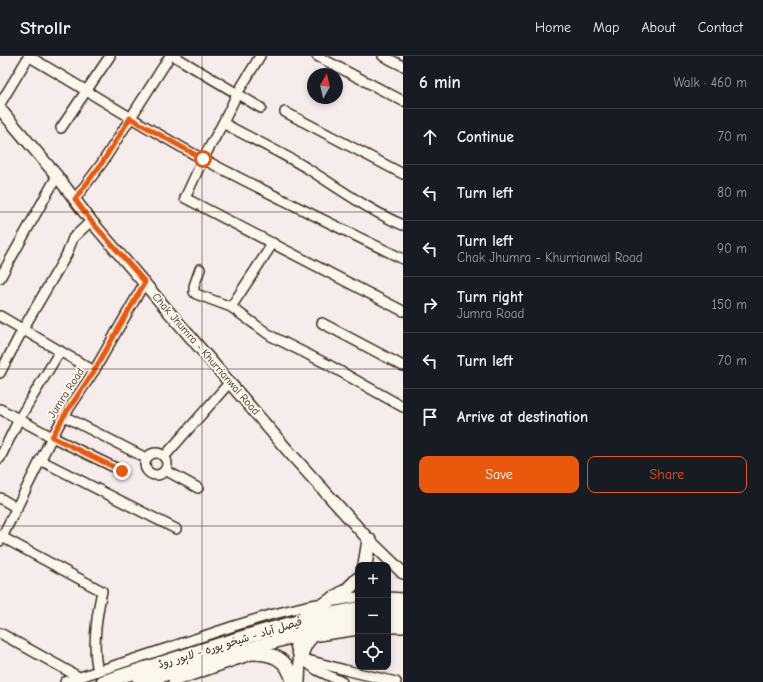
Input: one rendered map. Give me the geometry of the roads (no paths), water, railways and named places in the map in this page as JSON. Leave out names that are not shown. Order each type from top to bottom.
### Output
[{"type":"highway","points":[[365,562],[369,540]]},
{"type":"highway","points":[[293,631],[326,603],[346,590],[355,582]]},
{"type":"highway","points":[[391,607],[403,607]]},
{"type":"highway","name":"فیصل آباد - شیخو پورہ - لاہور روڈ","points":[[139,682],[220,662],[293,631],[355,610]]},
{"type":"highway","points":[[391,618],[403,618]]},
{"type":"highway","name":"فیصل آباد - شیخو پورہ - لاہور روڈ","points":[[101,677],[269,630],[293,631],[355,621]]},
{"type":"highway","points":[[300,658],[304,645],[310,637],[326,626]]},
{"type":"highway","points":[[220,662],[243,654],[258,653],[270,655],[279,659],[289,670],[293,682]]},
{"type":"main road","name":"Chak Jhumra - Khurrianwal Road","points":[[0,109],[75,199],[91,221],[145,282],[289,452],[369,540],[402,572]]},
{"type":"main road","points":[[293,631],[300,658],[299,682]]},
{"type":"street","points":[[0,104],[29,56],[130,118],[203,159],[403,259]]},
{"type":"street","points":[[61,128],[110,56]]},
{"type":"street","points":[[75,199],[102,163],[170,56]]},
{"type":"street","points":[[174,56],[261,108]]},
{"type":"street","points":[[260,56],[237,94],[223,124],[203,159],[185,198],[403,310]]},
{"type":"street","points":[[317,56],[403,101]]},
{"type":"street","points":[[383,56],[403,66]]},
{"type":"street","points":[[286,112],[403,174]]},
{"type":"street","points":[[223,124],[303,166],[348,195],[393,221],[403,225]]},
{"type":"street","points":[[1,273],[56,176]]},
{"type":"street","points":[[0,372],[23,329],[67,254],[73,238],[91,221]]},
{"type":"street","points":[[231,307],[273,243]]},
{"type":"street","points":[[200,269],[194,286],[194,292],[196,294],[231,307],[272,336],[327,364],[403,407]]},
{"type":"street","name":"Jumra Road","points":[[1,539],[52,437],[94,371],[145,282]]},
{"type":"street","points":[[0,316],[94,371]]},
{"type":"street","points":[[322,323],[403,366]]},
{"type":"street","points":[[0,458],[19,419],[60,351]]},
{"type":"street","points":[[164,456],[230,382]]},
{"type":"street","points":[[0,409],[52,437],[122,471]]},
{"type":"street","points":[[64,416],[146,458]]},
{"type":"street","points":[[153,453],[164,456],[167,461],[166,470],[158,475],[150,474],[144,467],[146,458],[153,453]]},
{"type":"street","points":[[40,460],[176,529]]},
{"type":"street","points":[[166,470],[198,488]]},
{"type":"street","points":[[0,498],[17,508]]},
{"type":"street","points":[[1,539],[102,591],[96,633],[96,662],[101,677]]},
{"type":"street","points":[[391,597],[403,598]]},
{"type":"street","points":[[65,682],[79,677],[101,677],[234,626],[270,615],[306,606],[355,598]]},
{"type":"street","points":[[391,628],[403,628]]},
{"type":"street","points":[[258,653],[293,631],[310,637],[355,630]]},
{"type":"street","points":[[0,633],[79,677]]},
{"type":"street","points":[[300,658],[317,670],[342,682]]},
{"type":"street","points":[[300,658],[396,682]]},
{"type":"street","points":[[173,682],[220,662]]}]
